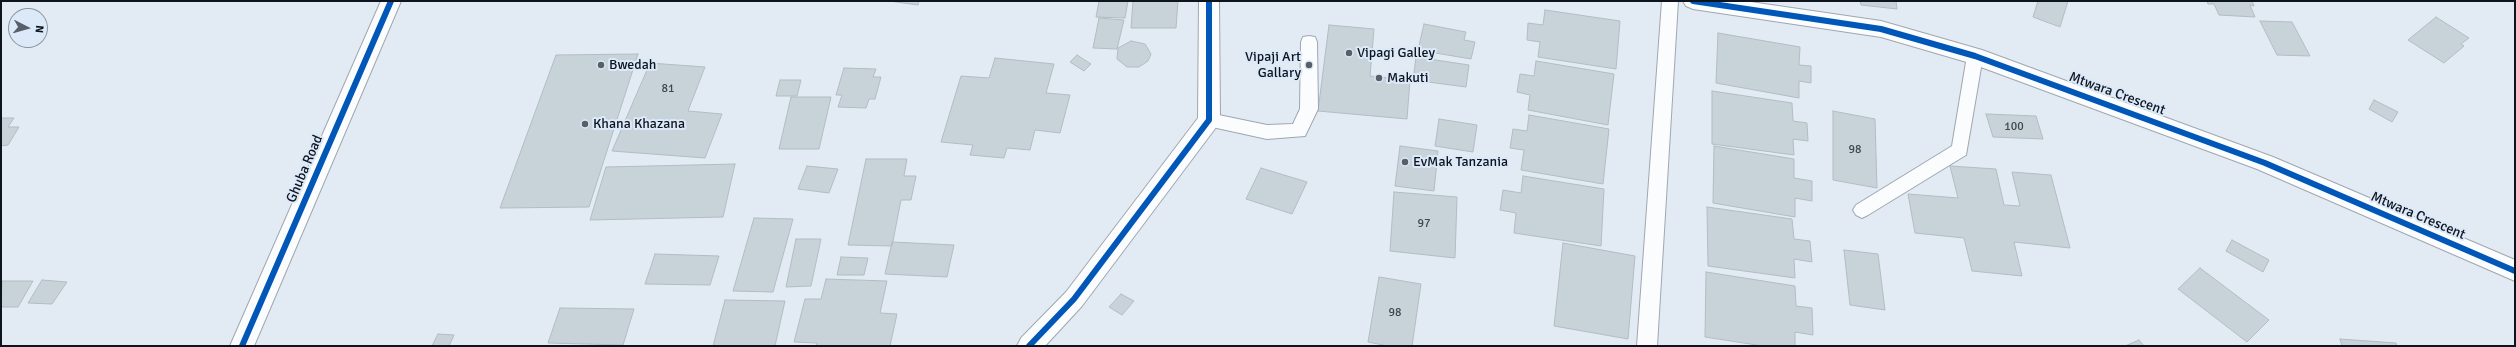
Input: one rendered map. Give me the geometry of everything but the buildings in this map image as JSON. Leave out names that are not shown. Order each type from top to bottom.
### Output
[{"type":"street","name":"Ghuba Road","points":[[242,346],[391,1]]},
{"type":"street","points":[[1029,346],[1074,300],[1209,120],[1209,1]]},
{"type":"street","name":"Mtwara Crescent","points":[[1692,1],[1881,30],[1975,56],[2265,163],[2515,271]]},
{"type":"lane","points":[[1647,346],[1670,1]]},
{"type":"lane","points":[[1209,120],[1267,132],[1299,131],[1309,109],[1309,42]]},
{"type":"lane","points":[[1862,210],[1960,150],[1975,56]]},
{"type":"cycle path","points":[[242,346],[391,1]]},
{"type":"cycle path","points":[[1029,346],[1074,299],[1209,120],[1209,1]]},
{"type":"cycle path","points":[[1693,1],[1881,29],[1975,56],[2265,163],[2515,271]]},
{"type":"place","name":"Vipagi Galley","points":[[1349,53]]},
{"type":"place","name":"Bwedah","points":[[601,65]]},
{"type":"place","name":"Vipaji Art Gallary","points":[[1309,65]]},
{"type":"place","name":"Makuti","points":[[1379,78]]},
{"type":"place","name":"Khana Khazana","points":[[585,124]]},
{"type":"place","name":"EvMak Tanzania","points":[[1405,162]]}]
